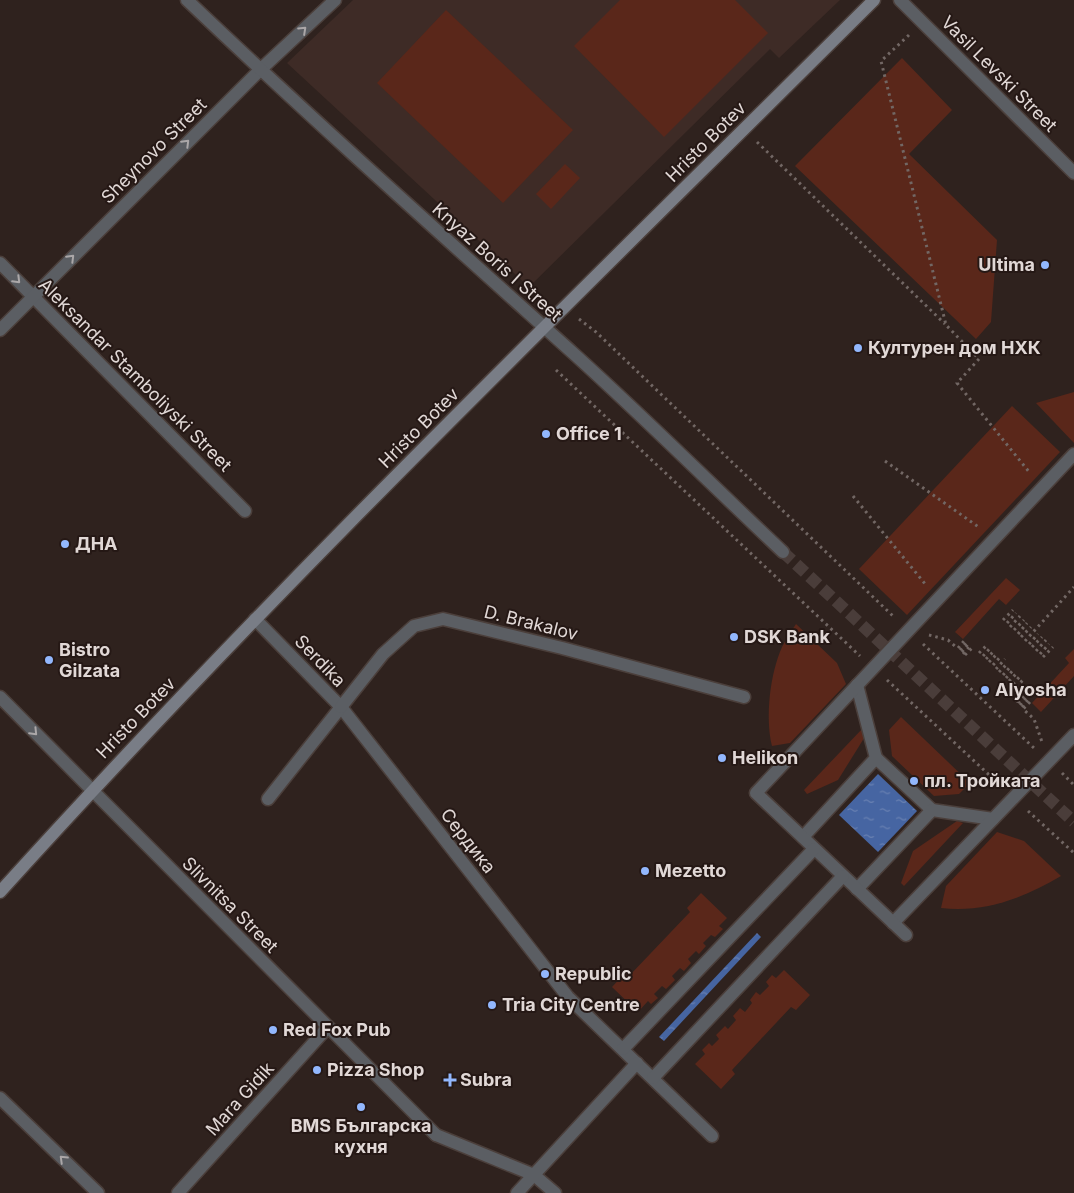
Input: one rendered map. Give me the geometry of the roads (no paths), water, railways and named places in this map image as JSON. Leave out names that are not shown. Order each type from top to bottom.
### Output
[{"type":"main road","name":"Hristo Botev","points":[[0,892],[92,790],[338,533],[874,0]]},
{"type":"street","name":"Knyaz Boris I Street","points":[[187,0],[260,70],[573,353],[783,552]]},
{"type":"street","name":"Sheynovo Street","points":[[0,330],[260,70],[335,0]]},
{"type":"street","name":"Vasil Levski Street","points":[[900,0],[1074,173]]},
{"type":"street","name":"Aleksandar Stamboliyski Street","points":[[0,263],[245,512]]},
{"type":"street","points":[[906,935],[756,793],[1074,454]]},
{"type":"street","name":"Serdika","points":[[255,619],[341,707],[268,799]]},
{"type":"street","name":"D. Brakalov","points":[[341,707],[383,654],[414,626],[443,619],[562,648],[744,697]]},
{"type":"street","points":[[857,685],[876,758],[932,810],[993,819]]},
{"type":"street","name":"Slivnitsa Street","points":[[0,697],[327,1028],[436,1135],[534,1175]]},
{"type":"street","name":"Сердика","points":[[341,707],[568,997],[712,1136]]},
{"type":"street","points":[[893,923],[1074,735]]},
{"type":"street","points":[[803,837],[876,758]]},
{"type":"street","points":[[858,889],[932,810]]},
{"type":"street","points":[[623,1049],[814,849]]},
{"type":"street","points":[[653,1078],[843,876]]},
{"type":"street","name":"Mara Gidik","points":[[178,1193],[327,1028]]},
{"type":"street","points":[[517,1193],[637,1063]]},
{"type":"street","points":[[0,1098],[98,1193]]},
{"type":"street","points":[[534,1175],[554,1193]]},
{"type":"water","points":[[878,774],[917,811],[878,852],[839,815]]},
{"type":"water","points":[[757,933],[761,937],[664,1041],[659,1037]]},
{"type":"tunnel","points":[[783,552],[1074,822]]},
{"type":"place","name":"Ultima","points":[[1045,265]]},
{"type":"place","name":"Културен дом НХК","points":[[858,348]]},
{"type":"place","name":"Office 1","points":[[546,434]]},
{"type":"place","name":"ДНА","points":[[65,544]]},
{"type":"place","name":"DSK Bank","points":[[734,637]]},
{"type":"place","name":"Bistro Gilzata","points":[[49,660]]},
{"type":"place","name":"Alyosha","points":[[985,690]]},
{"type":"place","name":"Helikon","points":[[722,758]]},
{"type":"place","name":"пл. Тройката","points":[[914,781]]},
{"type":"place","name":"Mezetto","points":[[645,871]]},
{"type":"place","name":"Republic","points":[[545,974]]},
{"type":"place","name":"Tria City Centre","points":[[492,1005]]},
{"type":"place","name":"Red Fox Pub","points":[[273,1030]]},
{"type":"place","name":"Pizza Shop","points":[[317,1070]]},
{"type":"place","name":"Subra","points":[[450,1080]]},
{"type":"place","name":"BMS Българска кухня","points":[[361,1107]]}]
